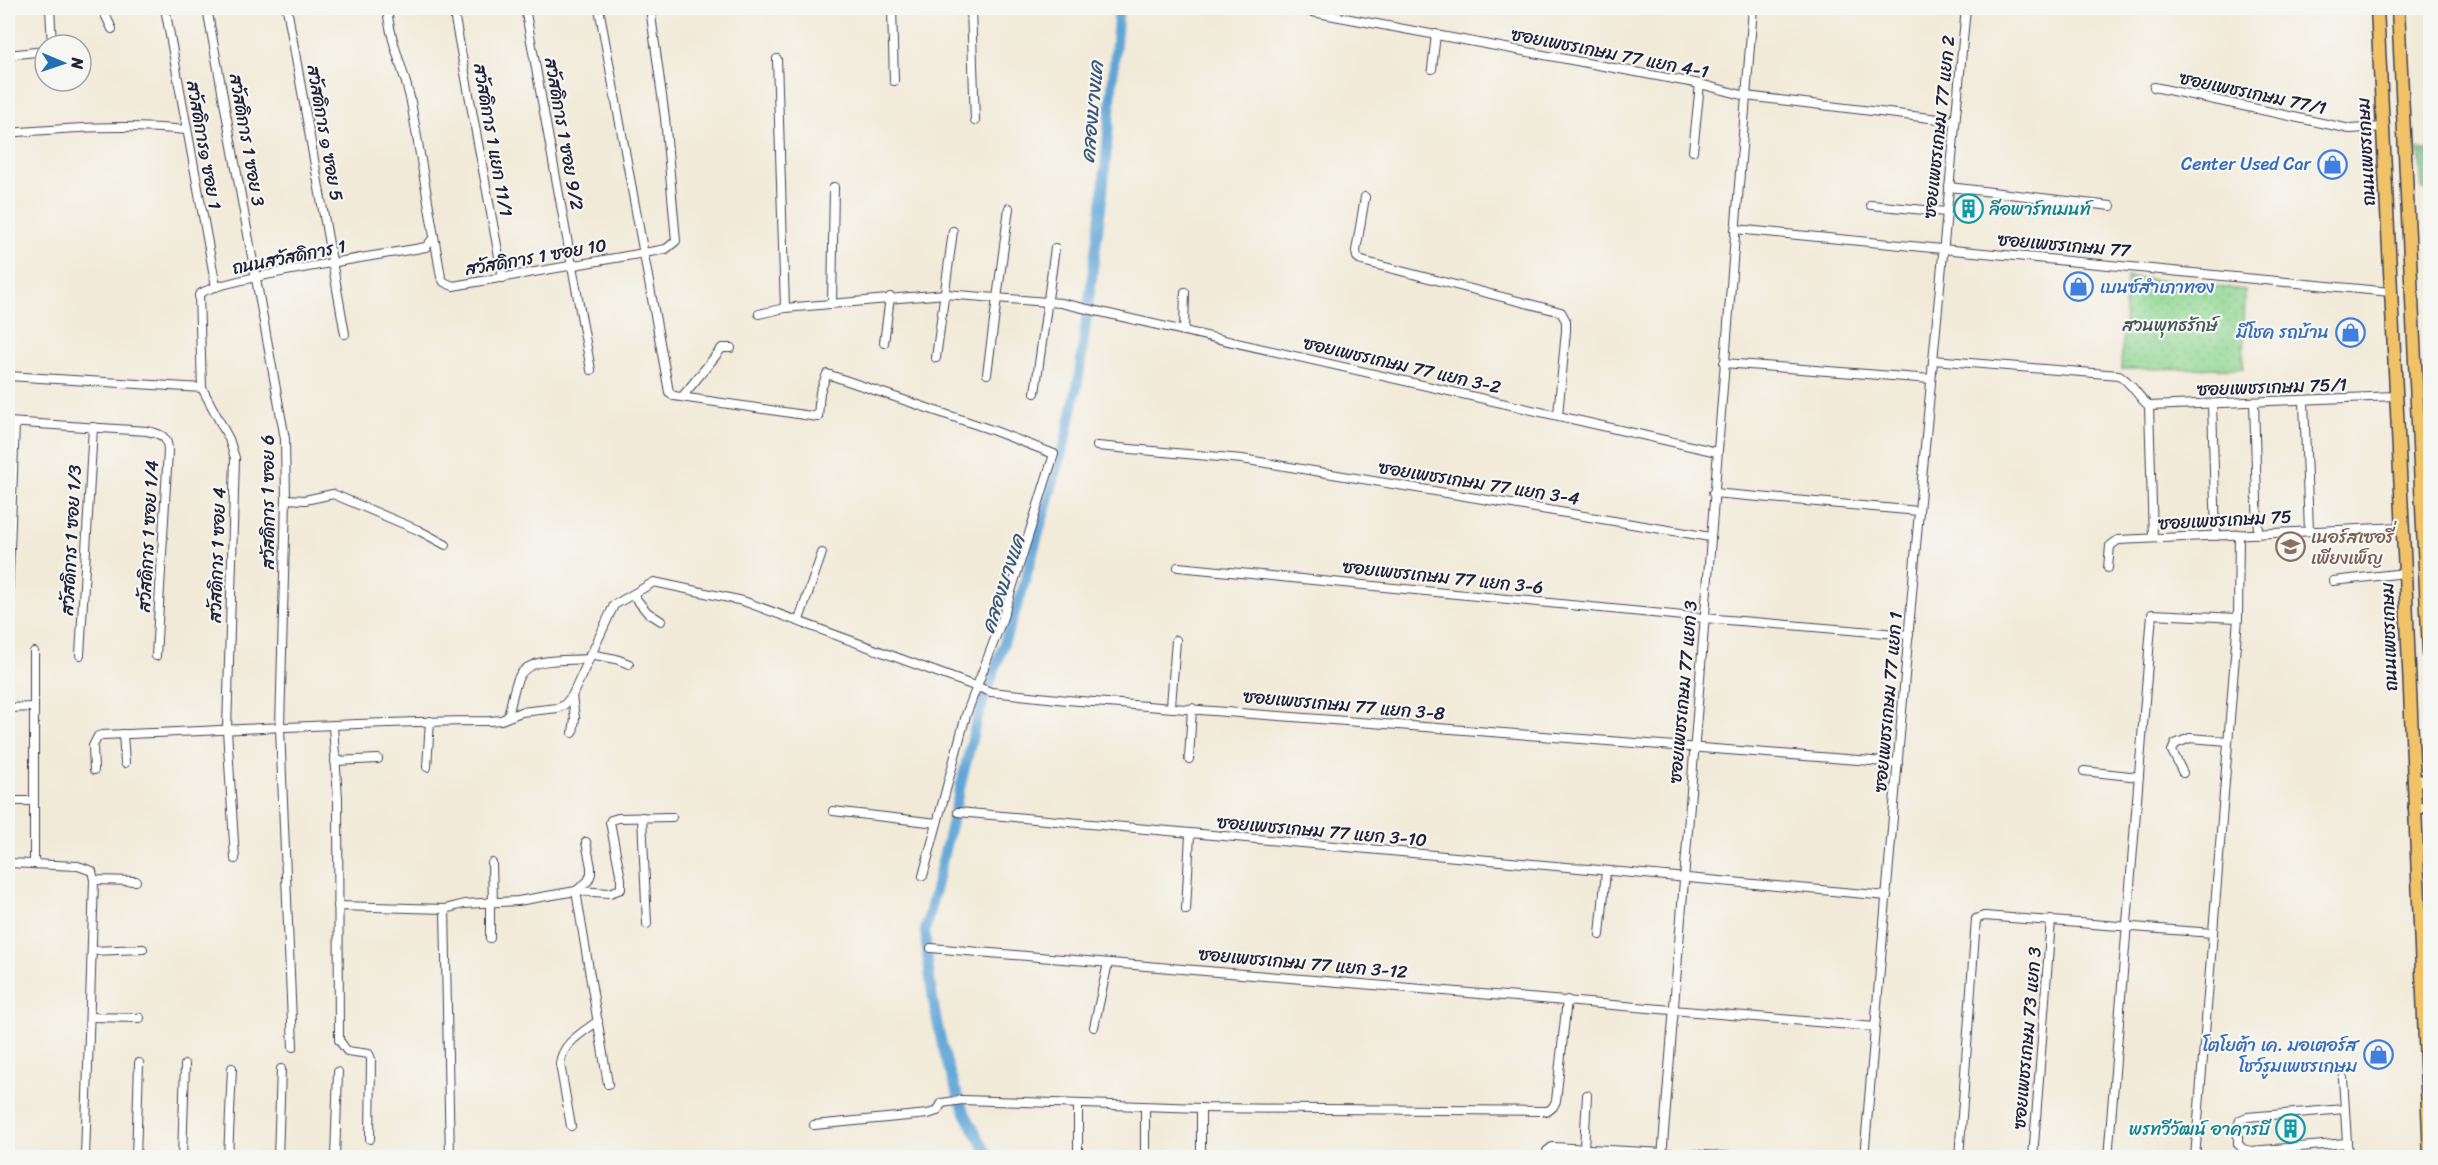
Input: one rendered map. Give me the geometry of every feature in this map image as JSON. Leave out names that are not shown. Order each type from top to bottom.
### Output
[{"type":"main road","name":"ถนนเพชรเกษม","points":[[2377,8],[2405,573],[2430,1158]]},
{"type":"main road","points":[[2398,8],[2430,673]]},
{"type":"main road","points":[[2385,183],[2407,183]]},
{"type":"main road","points":[[2413,780],[2430,781]]},
{"type":"main road","points":[[2414,808],[2430,807]]},
{"type":"street","points":[[50,8],[51,33]]},
{"type":"street","points":[[102,8],[112,29]]},
{"type":"street","name":"สวัสดิการ๑ ซอย 1","points":[[165,8],[216,287]]},
{"type":"street","name":"สวัสดิการ 1 ซอย 3","points":[[207,8],[257,277]]},
{"type":"street","name":"สวัสดิการ ๑ ซอย 5","points":[[287,8],[345,334]]},
{"type":"street","points":[[387,8],[389,30],[405,75],[411,102],[434,237]]},
{"type":"street","name":"สวัสดิการ 1 แยก 11/1","points":[[453,8],[503,278]]},
{"type":"street","name":"สวัสดิการ 1 ซอย 9/2","points":[[525,8],[591,370]]},
{"type":"street","points":[[599,8],[668,387],[674,396],[818,417],[820,392],[827,374],[992,430],[1054,454],[1002,620],[975,686],[923,876]]},
{"type":"street","name":"สวัสดิการ 1 ซอย 10","points":[[434,237],[441,277],[448,285],[465,285],[666,249],[676,241],[659,65],[650,8]]},
{"type":"street","points":[[892,8],[894,81]]},
{"type":"street","points":[[971,8],[975,121]]},
{"type":"street","name":"ซอยเพชรเกษม 77 แยก 4-1","points":[[1292,8],[1700,84],[1746,96],[1955,121]]},
{"type":"street","name":"ซอยเพชรเกษม 77 แยก 3","points":[[1662,1154],[1753,8]]},
{"type":"street","name":"ซอยเพชรเกษม 77 แยก 2","points":[[1942,250],[1966,8]]},
{"type":"street","points":[[1432,69],[1436,34]]},
{"type":"street","points":[[8,54],[33,52]]},
{"type":"street","points":[[777,59],[785,308]]},
{"type":"street","points":[[1693,151],[1700,84]]},
{"type":"street","name":"ซอยเพชรเกษม 77/1","points":[[2154,87],[2350,129],[2383,127]]},
{"type":"street","points":[[8,133],[112,126],[149,126],[187,130]]},
{"type":"street","points":[[832,303],[834,187]]},
{"type":"street","points":[[1949,187],[2111,206]]},
{"type":"street","points":[[1365,197],[1356,251],[1357,257],[1362,261],[1561,312],[1566,321],[1566,330],[1558,416]]},
{"type":"street","points":[[1870,206],[1946,212]]},
{"type":"street","points":[[987,374],[1009,208]]},
{"type":"street","name":"ซอยเพชรเกษม 77","points":[[1735,230],[2390,292]]},
{"type":"street","points":[[936,358],[953,231]]},
{"type":"street","name":"ถนนสวัสดิการ 1","points":[[202,388],[198,295],[206,289],[257,277],[426,247],[434,237]]},
{"type":"street","points":[[1035,393],[1055,248]]},
{"type":"street","name":"ซอยเพชรเกษม 77 แยก 1","points":[[1864,1158],[1942,250]]},
{"type":"street","name":"สวัสดิการ 1 ซอย 6","points":[[257,277],[283,428],[286,499],[280,728],[292,1047]]},
{"type":"street","points":[[1184,331],[1185,292]]},
{"type":"street","name":"ซอยเพชรเกษม 77 แยก 3-2","points":[[759,314],[785,308],[890,297],[945,294],[1047,302],[1080,307],[1717,452]]},
{"type":"street","points":[[884,343],[890,297]]},
{"type":"street","points":[[682,397],[722,348],[730,348]]},
{"type":"street","points":[[1933,360],[2119,375],[2127,380],[2139,398],[2149,406],[2153,538]]},
{"type":"street","points":[[1724,363],[1931,379]]},
{"type":"street","points":[[8,376],[202,388]]},
{"type":"street","name":"สวัสดิการ 1 ซอย 4","points":[[202,388],[229,440],[235,458],[227,730],[235,860]]},
{"type":"street","name":"ซอยเพชรเกษม 75/1","points":[[2149,406],[2395,396]]},
{"type":"street","points":[[2304,400],[2309,531]]},
{"type":"street","points":[[2254,402],[2258,534]]},
{"type":"street","points":[[2212,404],[2216,536]]},
{"type":"street","points":[[8,598],[11,422],[93,427]]},
{"type":"street","name":"สวัสดิการ 1 ซอย 1/4","points":[[93,427],[160,433],[168,443],[156,656]]},
{"type":"street","name":"สวัสดิการ 1 ซอย 1/3","points":[[80,656],[93,427]]},
{"type":"street","name":"ซอยเพชรเกษม 77 แยก 3-4","points":[[1097,446],[1242,459],[1710,537]]},
{"type":"street","points":[[1713,493],[1919,512]]},
{"type":"street","points":[[286,499],[305,500],[333,494],[418,530],[446,545]]},
{"type":"street","name":"ซอยเพชรเกษม 75","points":[[2108,568],[2109,551],[2113,543],[2118,540],[2402,527]]},
{"type":"street","points":[[2195,1158],[2238,618],[2239,534]]},
{"type":"street","points":[[799,620],[822,553]]},
{"type":"street","name":"ซอยเพชรเกษม 77 แยก 3-6","points":[[1178,567],[1704,618],[1909,635]]},
{"type":"street","points":[[2333,581],[2405,573]]},
{"type":"street","name":"ซอยเพชรเกษม 77 แยก 3-8","points":[[572,696],[614,605],[654,582],[743,601],[991,692],[1898,763]]},
{"type":"street","points":[[633,595],[646,612],[661,621]]},
{"type":"street","points":[[2108,1158],[2152,614],[2238,618]]},
{"type":"street","points":[[1171,706],[1176,640]]},
{"type":"street","points":[[34,652],[34,864]]},
{"type":"street","points":[[508,716],[516,684],[525,668],[532,664],[589,656],[629,664]]},
{"type":"street","points":[[94,770],[93,746],[95,738],[102,735],[333,726],[392,721],[489,721],[501,720],[521,712],[558,708],[572,696]]},
{"type":"street","points":[[572,696],[575,718],[573,733]]},
{"type":"street","points":[[8,708],[33,707]]},
{"type":"street","points":[[1189,759],[1192,708]]},
{"type":"street","points":[[427,767],[430,721]]},
{"type":"street","points":[[333,726],[338,798],[339,1040],[347,1050],[369,1054],[371,1059],[370,1139]]},
{"type":"street","points":[[123,734],[125,763]]},
{"type":"street","points":[[2183,773],[2172,751],[2175,744],[2190,738],[2228,741]]},
{"type":"street","points":[[335,761],[378,759]]},
{"type":"street","points":[[2084,771],[2139,777]]},
{"type":"street","points":[[8,801],[33,801]]},
{"type":"street","points":[[833,811],[937,823]]},
{"type":"street","name":"ซอยเพชรเกษม 77 แยก 3-10","points":[[958,812],[1887,896]]},
{"type":"street","points":[[642,817],[646,924]]},
{"type":"street","points":[[338,906],[445,909],[492,902],[518,901],[576,891],[610,893],[621,889],[610,822],[618,818],[672,817]]},
{"type":"street","points":[[1186,910],[1190,834]]},
{"type":"street","points":[[576,891],[588,881],[591,874],[586,842]]},
{"type":"street","points":[[8,863],[88,868],[92,871],[94,880],[91,1017],[85,1158]]},
{"type":"street","points":[[490,938],[492,863]]},
{"type":"street","points":[[1600,935],[1606,872]]},
{"type":"street","points":[[94,880],[136,881]]},
{"type":"street","points":[[576,891],[608,1084]]},
{"type":"street","points":[[445,909],[450,1158]]},
{"type":"street","points":[[1959,1158],[1976,919],[1984,916],[2052,920],[2213,933]]},
{"type":"street","name":"ซอยเพชรเกษม 73 แยก 3","points":[[2033,1158],[2052,920]]},
{"type":"street","name":"ซอยเพชรเกษม 77 แยก 3-12","points":[[931,948],[1875,1027]]},
{"type":"street","points":[[92,951],[143,950]]},
{"type":"street","points":[[1094,1027],[1108,963]]},
{"type":"street","points":[[814,1125],[928,1114],[937,1111],[943,1103],[954,1101],[1201,1108],[1548,1111],[1556,1101],[1567,1000]]},
{"type":"street","points":[[91,1017],[140,1018]]},
{"type":"street","points":[[571,1126],[560,1064],[561,1054],[567,1045],[598,1021]]},
{"type":"street","points":[[136,1158],[139,1063]]},
{"type":"street","points":[[182,1158],[185,1065]]},
{"type":"street","points":[[228,1158],[232,1068]]},
{"type":"street","points":[[278,1158],[280,1070]]},
{"type":"street","points":[[335,1158],[338,1072]]},
{"type":"street","points":[[2343,1078],[2348,1158]]},
{"type":"street","points":[[1584,1148],[1587,1095]]},
{"type":"street","points":[[1078,1104],[1078,1158]]},
{"type":"street","points":[[1145,1107],[1145,1158]]},
{"type":"street","points":[[1201,1108],[1201,1158]]},
{"type":"street","points":[[2345,1109],[2247,1117],[2240,1120],[2238,1144],[2243,1149],[2251,1151],[2347,1143]]},
{"type":"street","points":[[1547,1158],[1547,1151],[1552,1147],[1564,1147],[1758,1158]]},
{"type":"green space","points":[[2419,149],[2430,151],[2430,191],[2422,190]]},
{"type":"green space","name":"สวนพุทธรักษ์","points":[[2127,277],[2245,290],[2243,368],[2121,369]]},
{"type":"waterway","name":"คลองบางแค","points":[[990,1158],[966,1114],[948,1065],[933,999],[925,931],[976,723],[1021,595],[1066,438],[1079,376],[1103,192],[1119,8]]},
{"type":"place","name":"Center Used Car","points":[[2332,164]]},
{"type":"place","name":"ลีอพาร์ทเมนท์","points":[[1968,209]]},
{"type":"place","name":"เบนซ์สำเภาทอง","points":[[2079,287]]},
{"type":"place","name":"มีโชค รถบ้าน","points":[[2350,332]]},
{"type":"place","name":"เนอร์สเซอรี่ เพียงเพ็ญ","points":[[2290,547]]},
{"type":"place","name":"โตโยต้า เค. มอเตอร์ส โชว์รูมเพชรเกษม","points":[[2378,1055]]},
{"type":"place","name":"พรทวีวัฒน์ อาคารบี","points":[[2291,1129]]}]
